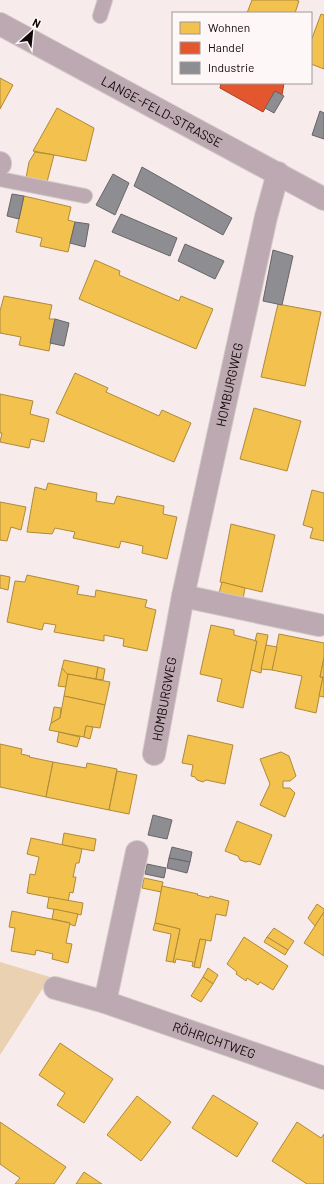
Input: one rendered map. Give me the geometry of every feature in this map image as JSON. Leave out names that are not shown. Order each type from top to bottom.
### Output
[{"type":"street","name":"LANGE-FELD-STRASSE","points":[[0,24],[324,199]]},
{"type":"street","name":"HOMBURGWEG","points":[[154,754],[183,596],[266,217],[278,173]]},
{"type":"street","points":[[183,596],[319,625]]},
{"type":"street","points":[[105,1002],[137,852]]},
{"type":"street","name":"RÖHRICHTWEG","points":[[55,988],[105,1002],[324,1078]]},
{"type":"lane","points":[[100,16],[106,0]]},
{"type":"lane","points":[[0,179],[85,196]]},
{"type":"shaded area","points":[[0,962],[50,977],[0,1055]]},
{"type":"building: Wohnen","points":[[252,0],[299,1],[295,12],[247,12]]},
{"type":"building: Wohnen","points":[[321,14],[324,15],[324,69],[312,64],[312,38]]},
{"type":"building: Wohnen","points":[[0,78],[13,85],[0,109]]},
{"type":"building: Wohnen","points":[[57,108],[94,128],[86,161],[33,151]]},
{"type":"building: Wohnen","points":[[35,152],[54,155],[47,182],[26,178],[29,162]]},
{"type":"building: Wohnen","points":[[24,196],[71,207],[68,220],[75,222],[68,252],[40,246],[42,238],[16,232]]},
{"type":"building: Wohnen","points":[[95,260],[120,271],[119,275],[179,301],[181,296],[213,309],[196,349],[79,299]]},
{"type":"building: Wohnen","points":[[4,296],[52,305],[49,319],[55,319],[49,351],[19,345],[21,337],[0,333],[0,311]]},
{"type":"building: Wohnen","points":[[278,304],[321,312],[305,386],[261,377]]},
{"type":"building: Wohnen","points":[[75,373],[108,388],[106,392],[159,416],[162,410],[191,423],[174,462],[56,413]]},
{"type":"building: Wohnen","points":[[0,394],[33,401],[30,414],[49,419],[44,442],[31,439],[29,448],[0,442],[2,433],[0,433]]},
{"type":"building: Wohnen","points":[[254,408],[301,421],[287,471],[240,459]]},
{"type":"building: Wohnen","points":[[48,483],[97,493],[96,501],[114,504],[117,496],[164,506],[163,514],[177,517],[167,559],[142,553],[143,546],[121,541],[119,548],[73,538],[75,532],[55,528],[52,534],[27,532],[35,487],[46,490]]},
{"type":"building: Wohnen","points":[[312,490],[324,493],[324,541],[310,538],[313,528],[303,525]]},
{"type":"building: Wohnen","points":[[0,502],[26,507],[21,530],[11,527],[7,541],[0,540]]},
{"type":"building: Wohnen","points":[[231,524],[275,535],[262,592],[220,582]]},
{"type":"building: Wohnen","points":[[0,575],[10,577],[8,590],[0,588]]},
{"type":"building: Wohnen","points":[[27,575],[79,586],[77,594],[95,597],[96,590],[147,600],[145,607],[156,610],[147,651],[123,646],[124,639],[104,635],[104,641],[54,632],[56,625],[44,623],[42,630],[7,622],[15,581],[25,582]]},
{"type":"building: Wohnen","points":[[222,582],[245,588],[243,599],[219,593]]},
{"type":"building: Wohnen","points":[[211,625],[234,630],[234,635],[257,641],[243,708],[217,701],[222,679],[200,674]]},
{"type":"building: Wohnen","points":[[257,633],[268,635],[261,673],[251,670],[257,641],[255,641]]},
{"type":"building: Wohnen","points":[[279,634],[324,643],[324,658],[320,677],[323,677],[316,713],[295,708],[302,676],[272,670]]},
{"type":"building: Wohnen","points":[[266,645],[277,647],[272,670],[261,669]]},
{"type":"building: Wohnen","points":[[324,658],[324,697],[319,696],[323,677],[320,677]]},
{"type":"building: Wohnen","points":[[64,660],[98,667],[96,679],[67,675],[62,668]]},
{"type":"building: Wohnen","points":[[98,667],[105,669],[103,680],[96,679]]},
{"type":"building: Wohnen","points":[[62,668],[68,675],[66,687],[58,686]]},
{"type":"building: Wohnen","points":[[68,674],[110,682],[105,705],[64,696]]},
{"type":"building: Wohnen","points":[[64,696],[105,705],[100,728],[86,726],[84,737],[49,730],[51,723],[60,718]]},
{"type":"building: Wohnen","points":[[54,707],[61,708],[60,718],[51,723]]},
{"type":"building: Wohnen","points":[[86,726],[93,727],[90,739],[84,737]]},
{"type":"building: Wohnen","points":[[59,732],[80,737],[77,747],[57,742]]},
{"type":"building: Wohnen","points":[[188,735],[233,745],[225,784],[206,780],[203,782],[191,776],[193,765],[182,763]]},
{"type":"building: Wohnen","points":[[0,744],[22,749],[21,754],[30,756],[29,757],[53,762],[46,797],[0,787]]},
{"type":"building: Wohnen","points":[[281,752],[289,756],[296,776],[290,781],[283,781],[283,788],[290,788],[295,793],[285,817],[260,805],[270,784],[260,759]]},
{"type":"building: Wohnen","points":[[53,762],[86,768],[87,763],[117,769],[109,810],[46,797]]},
{"type":"building: Wohnen","points":[[117,771],[137,775],[129,814],[109,810]]},
{"type":"building: Wohnen","points":[[237,821],[272,835],[260,865],[249,861],[246,862],[240,860],[238,856],[225,851]]},
{"type":"building: Wohnen","points":[[64,833],[96,839],[94,851],[62,845]]},
{"type":"building: Wohnen","points":[[31,838],[82,849],[79,863],[76,863],[73,877],[76,877],[73,893],[70,892],[68,901],[27,893],[30,874],[35,875],[39,857],[27,854]]},
{"type":"building: Wohnen","points":[[144,878],[163,882],[161,892],[142,888]]},
{"type":"building: Wohnen","points":[[162,886],[209,898],[210,896],[229,901],[226,916],[216,914],[211,941],[200,939],[194,967],[192,966],[193,962],[176,959],[175,963],[173,962],[180,929],[155,923]]},
{"type":"building: Wohnen","points":[[49,897],[83,903],[81,915],[47,908]]},
{"type":"building: Wohnen","points":[[317,904],[324,909],[324,912],[315,926],[308,918]]},
{"type":"building: Wohnen","points":[[54,909],[78,914],[75,926],[69,924],[70,923],[52,919]]},
{"type":"building: Wohnen","points":[[12,911],[70,923],[66,943],[72,944],[68,963],[52,959],[53,954],[36,950],[35,955],[11,951],[15,928],[9,927]]},
{"type":"building: Wohnen","points":[[324,912],[324,956],[304,943]]},
{"type":"building: Wohnen","points":[[155,923],[180,929],[173,962],[166,961],[171,934],[153,930]]},
{"type":"building: Wohnen","points":[[274,928],[294,941],[288,950],[267,937]]},
{"type":"building: Wohnen","points":[[244,937],[288,966],[273,990],[260,982],[258,985],[247,978],[246,981],[236,974],[237,972],[227,964]]},
{"type":"building: Wohnen","points":[[267,937],[288,950],[285,955],[264,942]]},
{"type":"building: Wohnen","points":[[200,939],[206,940],[200,968],[194,967]]},
{"type":"building: Wohnen","points":[[208,968],[218,975],[213,984],[203,977]]},
{"type":"building: Wohnen","points":[[203,977],[213,984],[201,1002],[191,996]]},
{"type":"building: Wohnen","points":[[60,1043],[113,1079],[84,1123],[57,1105],[65,1093],[39,1075]]},
{"type":"building: Wohnen","points":[[213,1095],[258,1123],[237,1157],[192,1128]]},
{"type":"building: Wohnen","points":[[137,1096],[171,1122],[141,1161],[107,1135]]},
{"type":"building: Wohnen","points":[[0,1122],[66,1167],[54,1184],[15,1184],[20,1178],[0,1164]]},
{"type":"building: Wohnen","points":[[297,1122],[321,1138],[324,1134],[324,1184],[307,1184],[272,1161]]},
{"type":"building: Wohnen","points":[[84,1172],[102,1184],[76,1184]]},
{"type":"building: Handel","points":[[221,84],[284,84],[282,95],[275,91],[263,112],[220,88]]},
{"type":"building: Industrie","points":[[275,91],[284,96],[274,113],[265,108]]},
{"type":"building: Industrie","points":[[320,111],[324,113],[324,139],[312,135]]},
{"type":"building: Industrie","points":[[142,167],[232,218],[223,235],[134,186]]},
{"type":"building: Industrie","points":[[113,174],[129,183],[115,215],[96,205]]},
{"type":"building: Industrie","points":[[12,194],[24,196],[19,219],[7,216]]},
{"type":"building: Industrie","points":[[121,214],[177,238],[170,256],[112,232]]},
{"type":"building: Industrie","points":[[75,222],[89,224],[85,247],[70,243]]},
{"type":"building: Industrie","points":[[185,244],[224,261],[215,279],[178,261]]},
{"type":"building: Industrie","points":[[273,250],[293,256],[282,305],[263,301]]},
{"type":"building: Industrie","points":[[55,319],[69,323],[64,346],[50,343]]},
{"type":"building: Industrie","points":[[153,815],[172,820],[167,839],[148,835]]},
{"type":"building: Industrie","points":[[172,847],[192,852],[190,862],[169,858]]},
{"type":"building: Industrie","points":[[169,858],[190,862],[187,873],[167,868]]},
{"type":"building: Industrie","points":[[147,864],[166,868],[164,878],[145,874]]}]
